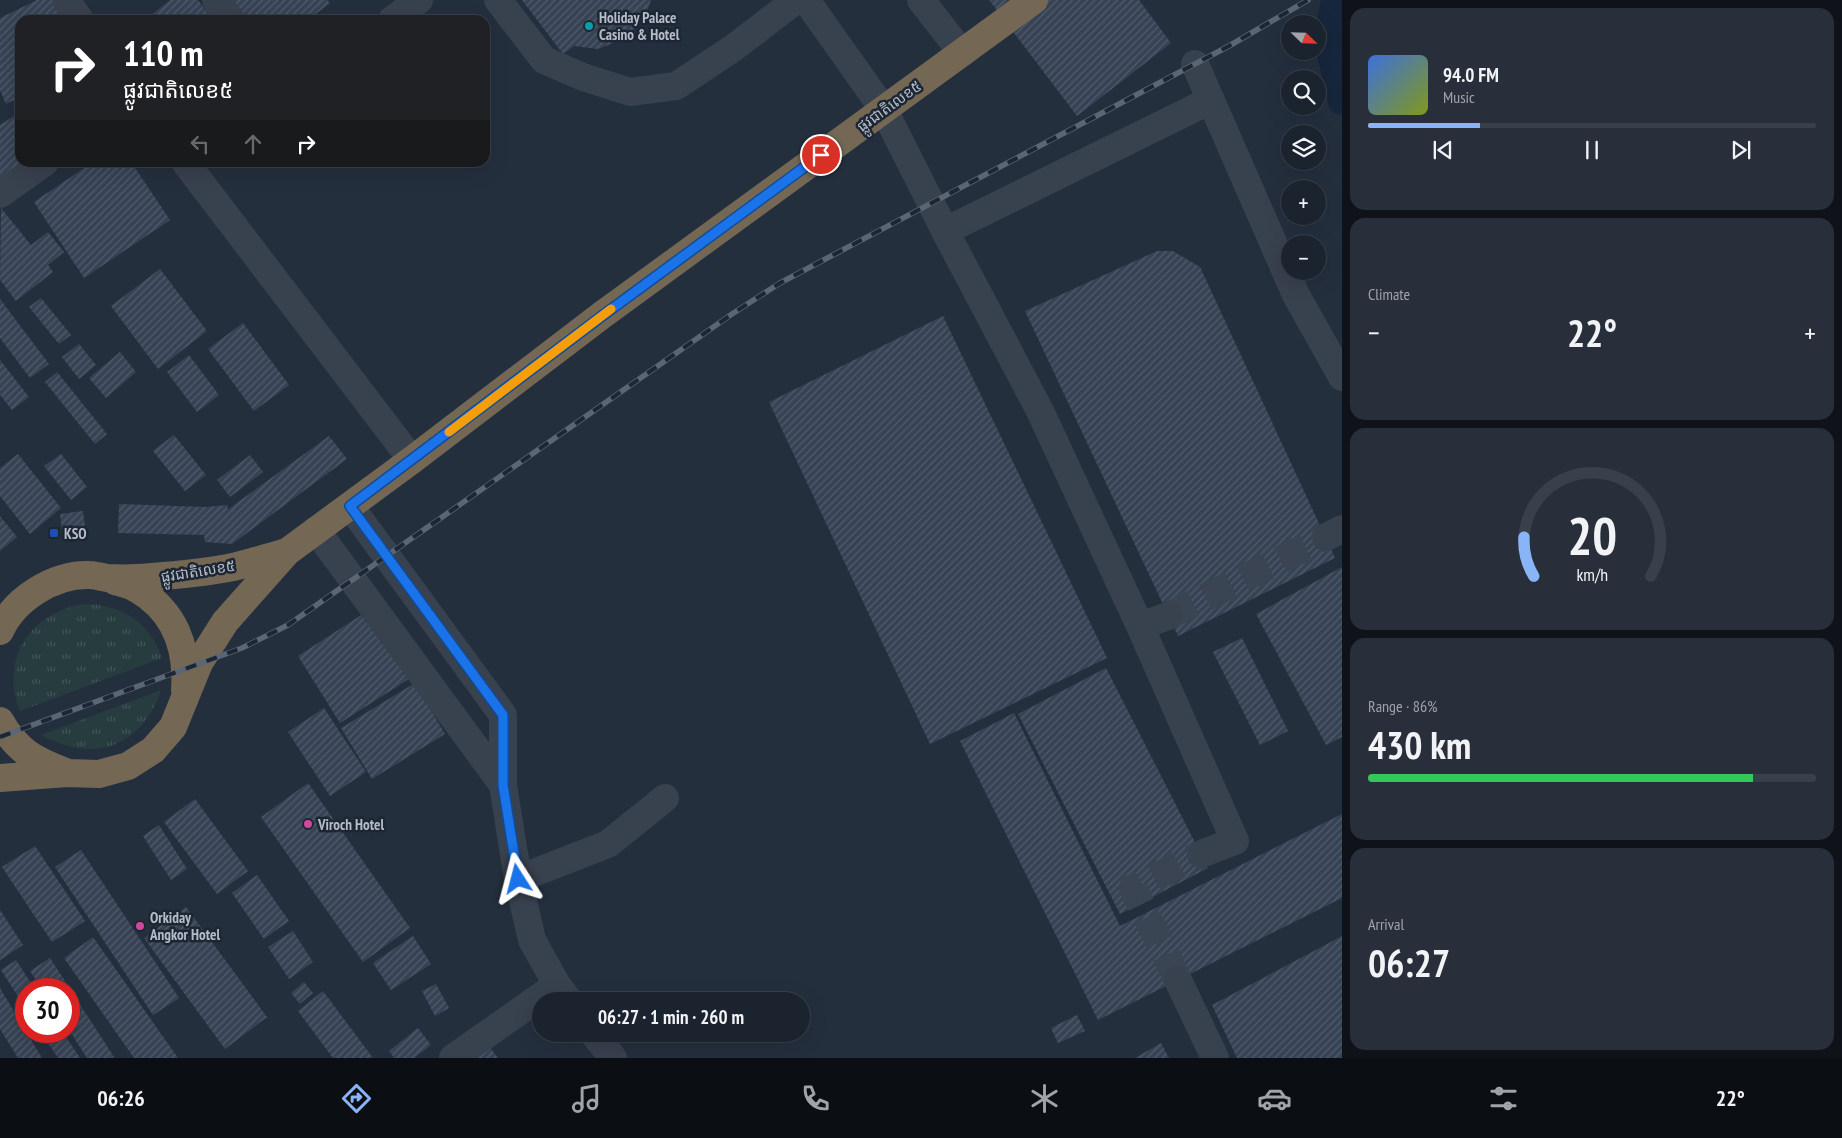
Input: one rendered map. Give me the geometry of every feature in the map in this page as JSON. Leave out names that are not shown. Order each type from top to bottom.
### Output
[{"type":"highway","name":"ផ្លូវជាតិលេខ៥","points":[[0,778],[67,773],[99,774],[128,766],[153,750],[173,727],[199,663],[225,622],[287,552],[602,316],[1034,0]]},
{"type":"highway","name":"ផ្លូវជាតិលេខ៥","points":[[107,578],[150,578],[229,568],[287,552]]},
{"type":"highway","name":"ផ្លូវជាតិលេខ៥","points":[[0,631],[3,624],[22,601],[48,585],[68,577],[89,575],[107,578],[137,588],[162,608],[179,636],[186,668],[184,698]]},
{"type":"highway","name":"ផ្លូវជាតិលេខ៥","points":[[0,721],[7,734],[38,762],[67,773]]},
{"type":"street","points":[[66,0],[76,15]]},
{"type":"street","points":[[216,0],[227,15]]},
{"type":"street","points":[[399,15],[419,0]]},
{"type":"street","points":[[498,0],[544,60],[584,77],[630,92],[676,86],[732,49],[796,0]]},
{"type":"street","points":[[806,0],[884,110],[945,231],[1040,411],[1140,626],[1236,841],[1201,854]]},
{"type":"street","points":[[921,0],[962,52]]},
{"type":"street","points":[[1195,64],[1296,295],[1342,377]]},
{"type":"street","points":[[945,231],[1211,100]]},
{"type":"street","points":[[0,194],[38,167]]},
{"type":"street","points":[[189,167],[412,460]]},
{"type":"street","points":[[350,506],[503,715],[503,785],[518,879],[532,940],[562,992]]},
{"type":"street","points":[[316,530],[503,785]]},
{"type":"street","points":[[1140,626],[1168,616]]},
{"type":"street","points":[[518,879],[608,844],[665,798]]},
{"type":"street","points":[[1178,980],[1215,1058]]},
{"type":"street","points":[[453,1058],[532,1011]]},
{"type":"street","points":[[600,1042],[613,1058]]},
{"type":"green space","points":[[84,604],[110,607],[132,618],[150,634],[162,658],[20,711],[15,692],[14,674],[17,657],[24,641],[34,628],[48,617],[65,609]]},
{"type":"green space","points":[[161,690],[153,709],[142,725],[129,737],[114,745],[97,749],[79,748],[61,744],[41,735]]},
{"type":"building","points":[[37,0],[58,0],[66,15],[15,15],[15,100],[6,104],[0,90],[0,18]]},
{"type":"building","points":[[170,0],[198,0],[209,15],[151,15]]},
{"type":"building","points":[[229,0],[327,0],[330,3],[314,15],[241,15]]},
{"type":"building","name":"Holiday Palace Casino & Hotel","points":[[522,0],[651,0],[646,14],[628,37],[598,49],[574,46],[563,54]]},
{"type":"building","points":[[989,0],[1139,0],[1171,43],[1077,116]]},
{"type":"building","points":[[15,115],[15,167],[20,167],[0,180],[0,125]]},
{"type":"building","points":[[86,167],[134,167],[170,220],[84,278],[34,202]]},
{"type":"building","points":[[1,208],[31,245],[48,232],[64,252],[48,265],[53,272],[16,301],[0,280]]},
{"type":"building","points":[[1157,251],[1173,251],[1200,267],[1335,558],[1178,636],[1025,311]]},
{"type":"building","points":[[160,269],[207,331],[158,369],[111,306]]},
{"type":"building","points":[[41,298],[71,335],[59,344],[29,307]]},
{"type":"building","points":[[0,299],[49,364],[30,378],[0,338]]},
{"type":"building","points":[[943,316],[1107,658],[930,744],[769,402]]},
{"type":"building","points":[[243,323],[289,385],[254,411],[208,349]]},
{"type":"building","points":[[79,344],[96,365],[79,379],[62,357]]},
{"type":"building","points":[[120,352],[136,372],[106,398],[89,378]]},
{"type":"building","points":[[189,355],[219,395],[197,412],[167,372]]},
{"type":"building","points":[[0,360],[29,397],[12,410],[0,395]]},
{"type":"building","points":[[57,372],[107,434],[95,444],[45,382]]},
{"type":"building","points":[[174,435],[206,475],[185,491],[153,451]]},
{"type":"building","points":[[329,436],[347,459],[232,544],[205,542],[204,535],[118,533],[119,504],[205,507],[228,505],[227,510]]},
{"type":"building","points":[[18,454],[61,508],[30,534],[0,496],[0,468]]},
{"type":"building","points":[[61,454],[87,487],[71,500],[44,466]]},
{"type":"building","points":[[250,455],[263,472],[230,497],[217,480]]},
{"type":"building","points":[[83,511],[85,527],[62,530],[60,514]]},
{"type":"building","points":[[0,516],[17,537],[0,551]]},
{"type":"building","points":[[1342,567],[1342,737],[1326,745],[1256,614]]},
{"type":"building","points":[[369,610],[412,677],[340,723],[298,656]]},
{"type":"building","points":[[1242,638],[1288,731],[1260,745],[1213,652]]},
{"type":"building","points":[[1106,668],[1208,868],[1120,914],[1018,714]]},
{"type":"building","points":[[415,683],[445,734],[372,779],[341,728]]},
{"type":"building","points":[[324,708],[366,772],[330,796],[288,732]]},
{"type":"building","points":[[1014,713],[1120,926],[1342,814],[1342,898],[1098,1020],[960,741]]},
{"type":"building","points":[[308,783],[410,928],[363,962],[261,817]]},
{"type":"building","points":[[195,799],[248,871],[217,894],[164,822]]},
{"type":"building","points":[[159,825],[187,869],[171,880],[143,836]]},
{"type":"building","points":[[35,846],[85,921],[52,942],[2,867]]},
{"type":"building","points":[[81,850],[179,998],[153,1015],[55,867]]},
{"type":"building","points":[[257,875],[289,921],[264,939],[232,893]]},
{"type":"building","points":[[186,907],[267,1017],[225,1049],[144,938]]},
{"type":"building","points":[[0,910],[23,945],[0,960]]},
{"type":"building","points":[[293,931],[313,962],[289,979],[268,947]]},
{"type":"building","points":[[413,936],[431,964],[391,990],[373,963]]},
{"type":"building","points":[[1342,936],[1342,1058],[1237,1058],[1212,1005]]},
{"type":"building","points":[[93,937],[178,1058],[134,1058],[80,981],[80,978],[78,978],[64,958]]},
{"type":"building","points":[[50,958],[63,978],[35,978],[30,971]]},
{"type":"building","points":[[16,960],[28,978],[15,978],[15,992],[1,970]]},
{"type":"building","points":[[304,982],[313,993],[300,1004],[291,993]]},
{"type":"building","points":[[436,984],[449,1008],[435,1016],[422,991]]},
{"type":"building","points":[[0,988],[15,1013],[15,1043],[33,1043],[42,1058],[18,1058],[0,1029]]},
{"type":"building","points":[[323,991],[373,1058],[333,1058],[298,1011]]},
{"type":"building","points":[[80,1004],[114,1057],[87,1058],[77,1043],[80,1043]]},
{"type":"building","points":[[1077,1015],[1085,1031],[1058,1043],[1051,1028]]},
{"type":"building","points":[[418,1028],[431,1045],[414,1058],[394,1058],[389,1051]]},
{"type":"building","points":[[48,1043],[70,1043],[80,1058],[58,1058]]},
{"type":"building","points":[[1161,1043],[1169,1058],[1135,1058]]},
{"type":"building","points":[[489,1046],[498,1058],[474,1058]]},
{"type":"waterway","points":[[1335,0],[1328,41],[1342,101]]},
{"type":"tunnel","points":[[1168,616],[1326,537]]},
{"type":"tunnel","points":[[1178,980],[1133,888],[1201,854]]},
{"type":"railway","points":[[0,737],[242,648],[288,625],[732,314],[780,283],[1229,46],[1308,0]]},
{"type":"slow traffic","points":[[449,432],[611,309]]},
{"type":"place","name":"Holiday Palace Casino & Hotel","points":[[589,26]]},
{"type":"place","name":"KSO","points":[[54,533]]},
{"type":"place","name":"Viroch Hotel","points":[[308,824]]},
{"type":"place","name":"Orkiday Angkor Hotel","points":[[140,926]]},
{"type":"route","points":[[518,879],[503,785],[503,715],[350,506],[602,316],[821,155]]}]
